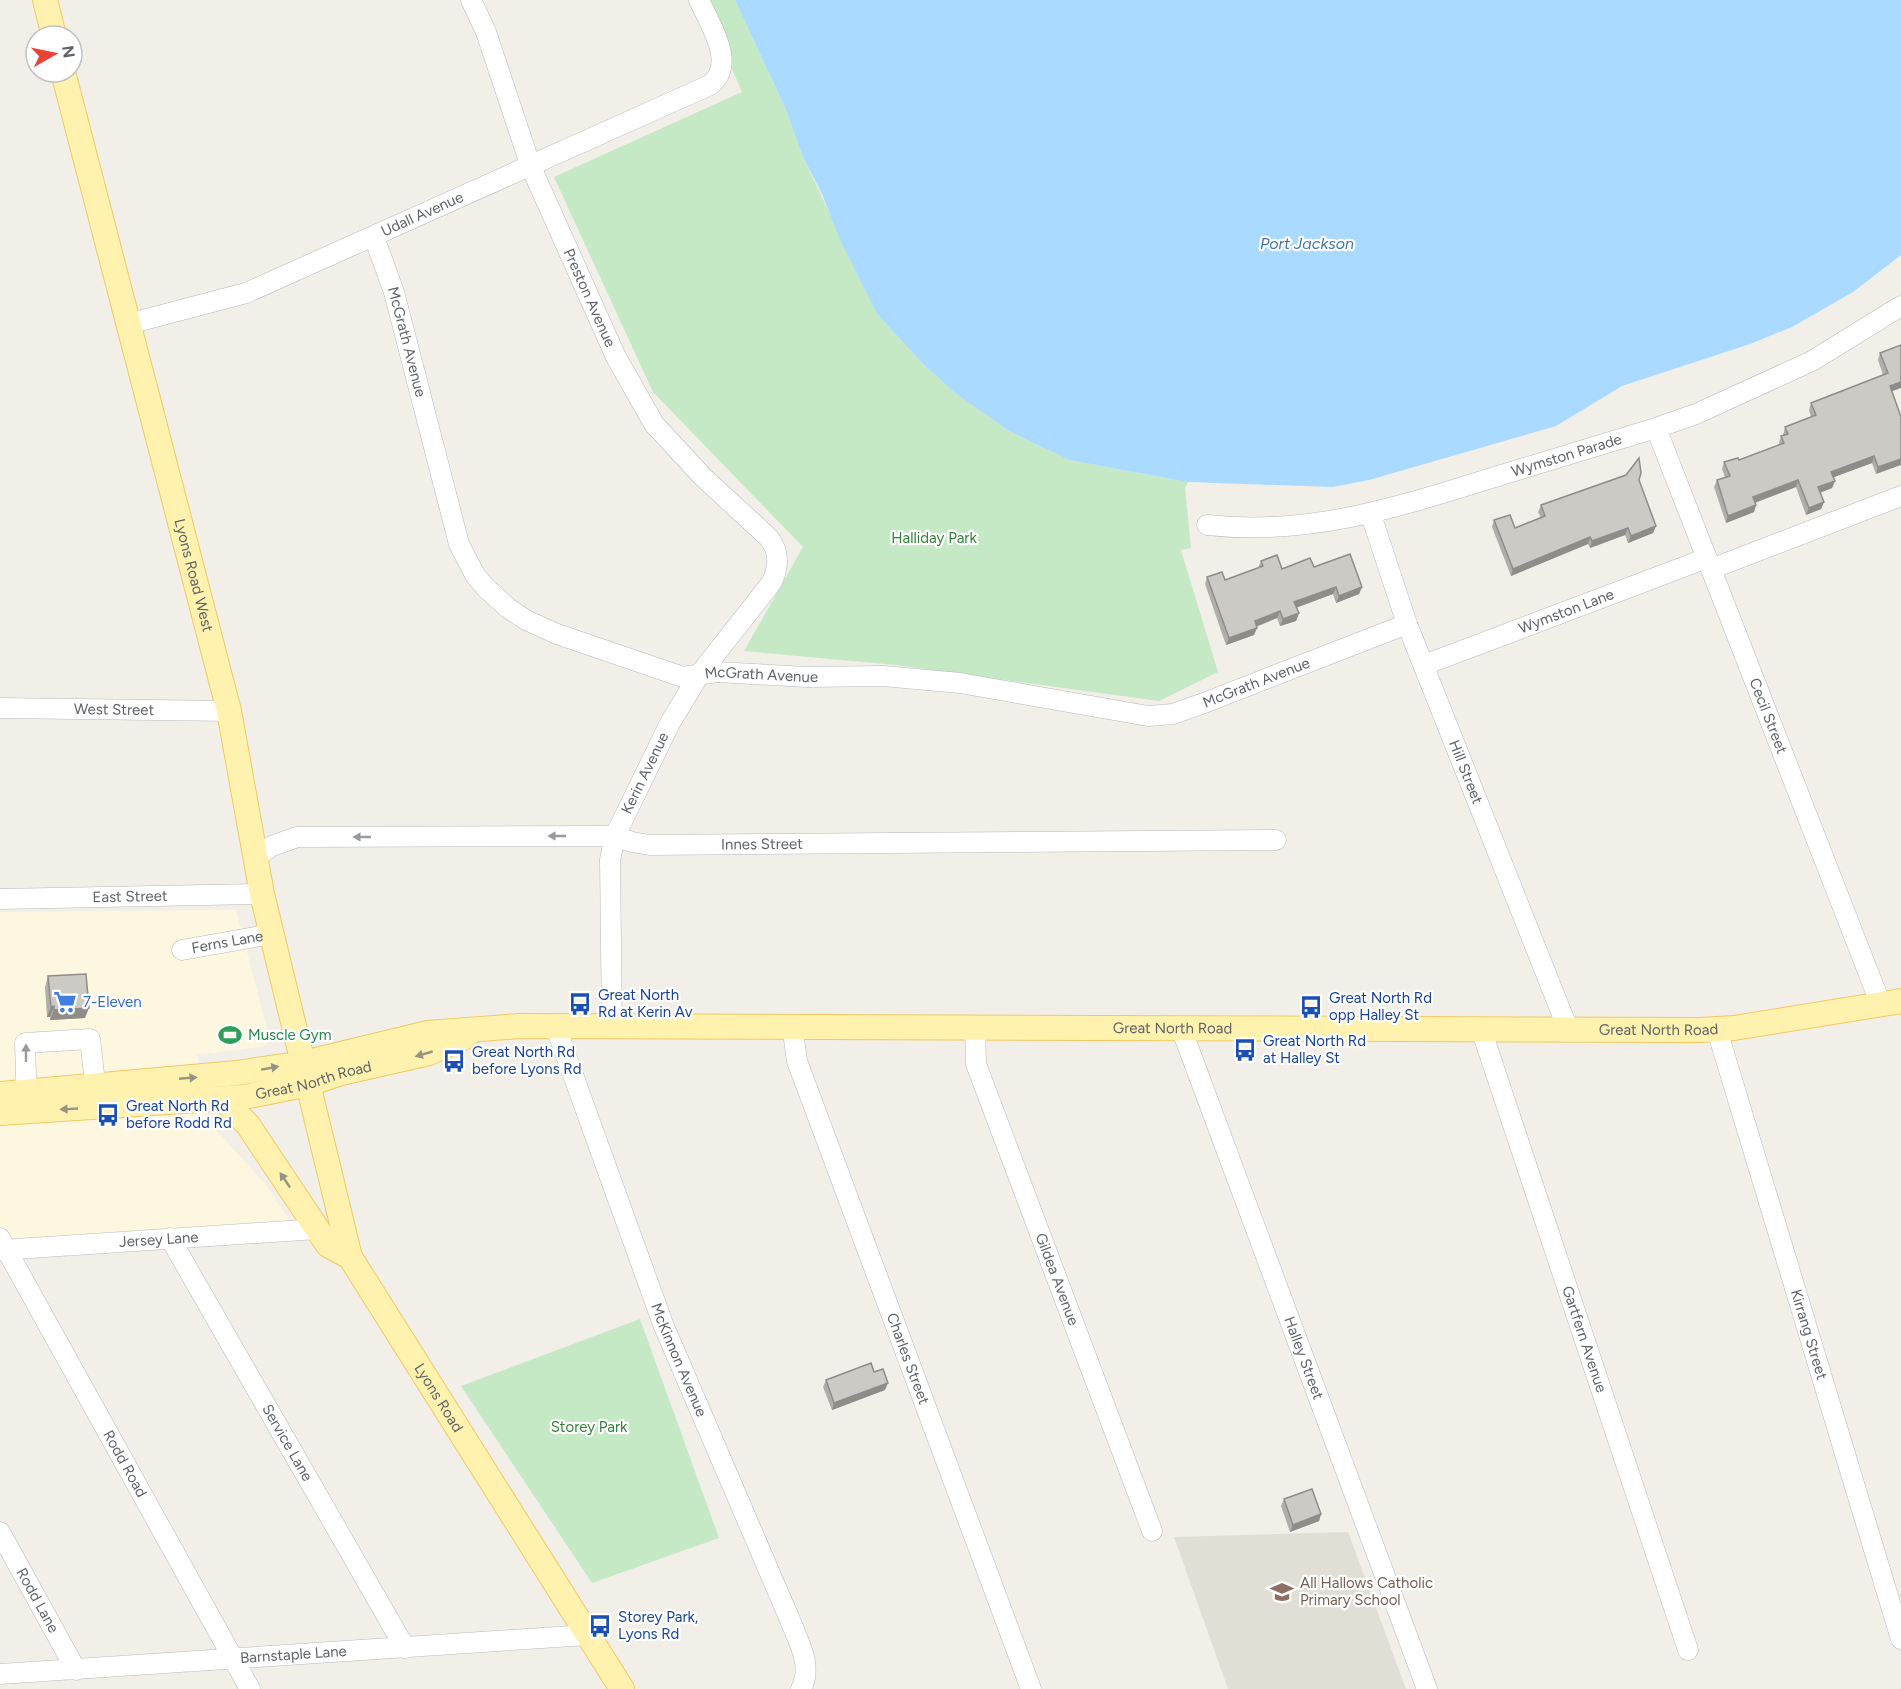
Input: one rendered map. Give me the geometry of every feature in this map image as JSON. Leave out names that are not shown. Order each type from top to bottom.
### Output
[{"type":"main road","points":[[45,0],[51,24]]},
{"type":"main road","name":"Lyons Road West","points":[[66,84],[229,711],[262,894],[307,1074]]},
{"type":"main road","name":"Great North Road","points":[[0,1113],[27,1102],[96,1096],[205,1077],[341,1073],[429,1053],[477,1031],[555,1025],[1717,1030],[1891,1003]]},
{"type":"main road","name":"Great North Road","points":[[96,1096],[223,1099],[307,1074]]},
{"type":"main road","name":"Lyons Road","points":[[307,1074],[350,1257],[622,1689]]},
{"type":"main road","name":"Great North Road","points":[[0,1094],[27,1102]]},
{"type":"main road","points":[[223,1099],[248,1125],[328,1245],[350,1257]]},
{"type":"street","name":"Preston Avenue","points":[[471,0],[486,32],[531,167],[616,357],[654,424],[703,477],[768,537],[774,544],[777,554]]},
{"type":"street","name":"Udall Avenue","points":[[128,324],[246,293],[710,85],[719,78],[723,69],[722,53],[699,0]]},
{"type":"street","name":"McGrath Avenue","points":[[374,237],[394,292],[459,544],[475,575],[507,608],[557,634],[683,677],[717,672],[807,676],[882,676],[960,682],[1148,716],[1173,714],[1204,703],[1407,624]]},
{"type":"street","name":"Wymston Parade","points":[[1208,525],[1234,528],[1317,524],[1371,515],[1656,428],[1696,414],[1812,361],[1901,306]]},
{"type":"street","name":"Cecil Street","points":[[1656,428],[1709,564],[1891,1003]]},
{"type":"street","name":"Wymston Lane","points":[[1424,665],[1901,496]]},
{"type":"street","name":"Hill Street","points":[[1371,515],[1407,624],[1568,1029]]},
{"type":"street","name":"Kerin Avenue","points":[[612,1026],[610,860],[615,836],[670,723],[699,675],[772,582],[778,568],[777,554]]},
{"type":"street","name":"West Street","points":[[0,708],[229,711]]},
{"type":"street","name":"Innes Street","points":[[255,857],[297,837],[615,836],[650,845],[1276,840]]},
{"type":"street","name":"East Street","points":[[0,899],[262,894]]},
{"type":"street","name":"Ferns Lane","points":[[182,950],[273,934]]},
{"type":"street","name":"McKinnon Avenue","points":[[555,1025],[663,1324],[790,1620],[807,1665],[807,1678],[801,1689]]},
{"type":"street","name":"Charles Street","points":[[792,1025],[795,1055],[801,1072],[1031,1689]]},
{"type":"street","name":"Gildea Avenue","points":[[975,1026],[976,1064],[1152,1531]]},
{"type":"street","name":"Halley Street","points":[[1181,1028],[1427,1689]]},
{"type":"street","name":"Gartfern Avenue","points":[[1481,1029],[1688,1650]]},
{"type":"street","name":"Kirrang Street","points":[[1717,1030],[1901,1639]]},
{"type":"street","points":[[27,1102],[25,1043],[90,1039],[96,1096]]},
{"type":"street","name":"Jersey Lane","points":[[2,1246],[317,1229]]},
{"type":"street","name":"Service Lane","points":[[170,1238],[405,1648]]},
{"type":"street","name":"Rodd Road","points":[[2,1246],[250,1689]]},
{"type":"street","name":"Rodd Lane","points":[[0,1532],[76,1670]]},
{"type":"street","name":"Barnstaple Lane","points":[[0,1674],[587,1635]]},
{"type":"shaded area","points":[[236,910],[270,1040],[265,1046],[197,1055],[207,1124],[220,1134],[266,1185],[291,1223],[0,1246],[0,912]]},
{"type":"shaded area","name":"All Hallows Catholic Primary School","points":[[1348,1532],[1406,1689],[1228,1689],[1174,1537]]},
{"type":"green space","name":"Halliday Park","points":[[702,0],[735,0],[786,110],[803,157],[877,314],[922,363],[955,393],[1009,431],[1069,460],[1188,482],[1185,488],[1191,548],[1181,550],[1218,672],[1159,701],[896,665],[744,651],[803,547],[653,392],[554,177],[742,92]]},
{"type":"green space","name":"Storey Park","points":[[640,1319],[719,1538],[592,1583],[461,1386]]},
{"type":"water","name":"Port Jackson","points":[[735,0],[1901,0],[1901,255],[1853,292],[1792,327],[1750,344],[1622,386],[1556,426],[1369,480],[1333,487],[1188,482],[1069,460],[1009,431],[955,393],[922,363],[877,314],[841,242],[822,194],[803,157],[786,110]]},
{"type":"building","points":[[1901,345],[1901,382],[1890,386],[1901,417],[1901,459],[1878,467],[1874,456],[1831,472],[1835,481],[1818,487],[1824,502],[1809,508],[1798,480],[1753,497],[1756,505],[1728,516],[1717,480],[1730,476],[1724,462],[1738,458],[1739,460],[1784,443],[1781,436],[1788,434],[1785,427],[1816,415],[1811,403],[1888,373],[1880,353]]},
{"type":"building","points":[[1639,458],[1641,473],[1639,480],[1656,526],[1631,536],[1628,528],[1592,541],[1590,537],[1513,569],[1494,520],[1510,515],[1515,528],[1545,516],[1541,505],[1626,475]]},
{"type":"building","points":[[1350,554],[1362,587],[1339,596],[1336,587],[1294,602],[1299,613],[1283,619],[1280,611],[1255,621],[1257,628],[1229,638],[1207,577],[1222,572],[1225,580],[1263,566],[1261,561],[1277,555],[1282,569],[1310,558],[1314,567]]},
{"type":"building","name":"7-Eleven","points":[[86,974],[89,1008],[54,1010],[54,1006],[51,1007],[48,976]]},
{"type":"building","points":[[871,1363],[874,1372],[883,1369],[888,1383],[834,1403],[826,1380]]},
{"type":"building","points":[[1312,1489],[1321,1514],[1293,1525],[1284,1499]]},
{"type":"place","name":"7-Eleven","points":[[65,1002]]},
{"type":"place","name":"Great North Rd at Kerin Av","points":[[580,1004]]},
{"type":"place","name":"Great North Rd opp Halley St","points":[[1311,1007]]},
{"type":"place","name":"Muscle Gym","points":[[230,1035]]},
{"type":"place","name":"Great North Rd at Halley St","points":[[1245,1050]]},
{"type":"place","name":"Great North Rd before Lyons Rd","points":[[454,1061]]},
{"type":"place","name":"Great North Rd before Rodd Rd","points":[[108,1115]]},
{"type":"place","name":"All Hallows Catholic Primary School","points":[[1282,1592]]},
{"type":"place","name":"Storey Park, Lyons Rd","points":[[600,1626]]}]
